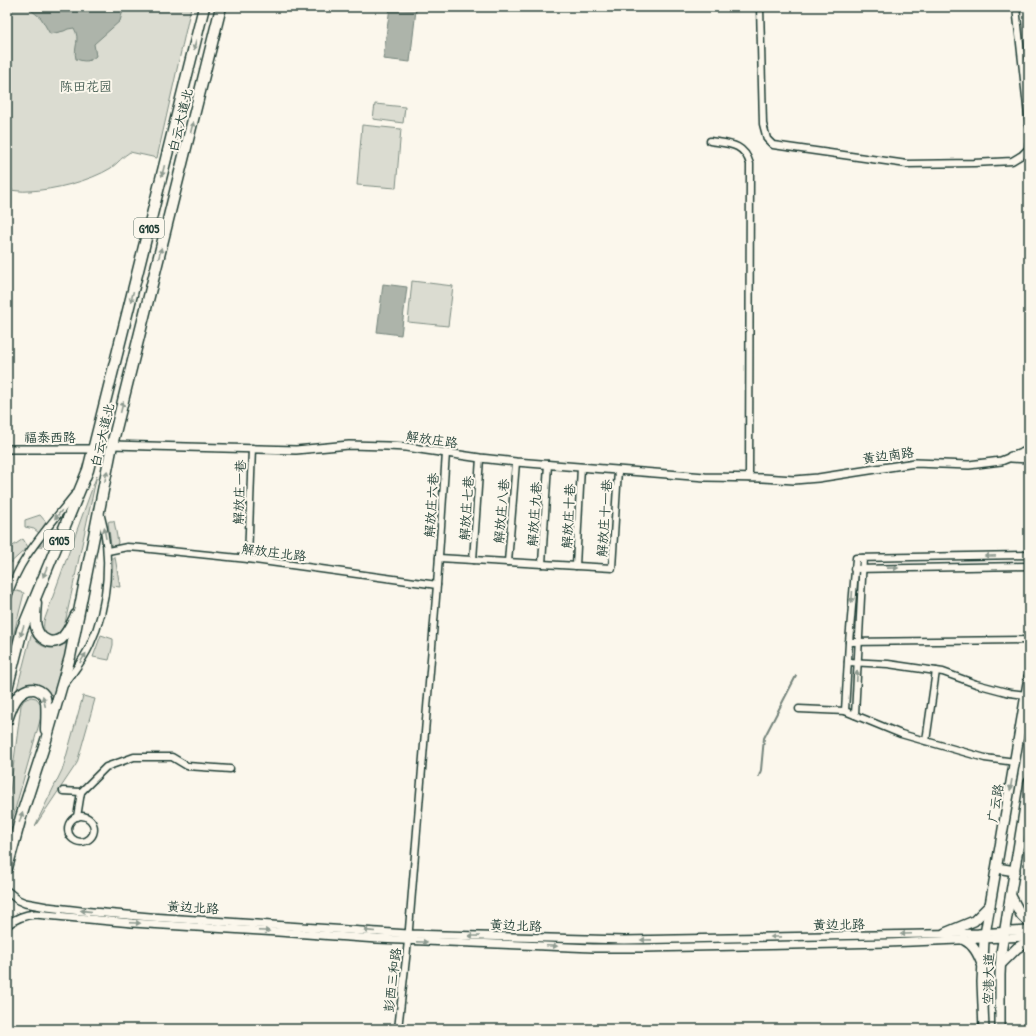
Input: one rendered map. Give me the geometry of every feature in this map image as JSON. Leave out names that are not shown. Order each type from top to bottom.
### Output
[{"type":"highway","name":"白云大道北","points":[[7,688],[22,630],[83,485],[94,448],[204,7]]},
{"type":"highway","name":"白云大道北","points":[[7,868],[70,656],[112,445],[221,7]]},
{"type":"highway","points":[[36,595],[36,628],[41,638],[49,642],[59,640],[63,636],[81,605]]},
{"type":"highway","points":[[7,720],[14,702],[20,694],[32,689],[37,690],[44,695],[45,700],[46,740]]},
{"type":"main road","points":[[1011,457],[1029,458]]},
{"type":"main road","name":"广云路","points":[[985,936],[1029,677]]},
{"type":"main road","points":[[1004,935],[1029,782]]},
{"type":"main road","points":[[997,868],[1015,871]]},
{"type":"main road","points":[[1011,896],[1021,915],[1029,923]]},
{"type":"main road","points":[[945,933],[974,922],[990,905]]},
{"type":"main road","name":"空港大道","points":[[1000,1029],[1000,965],[1004,935]]},
{"type":"main road","name":"空港大道","points":[[984,1029],[982,966],[985,936]]},
{"type":"main road","points":[[964,940],[975,949],[982,966]]},
{"type":"main road","points":[[1000,965],[1017,948],[1029,941]]},
{"type":"main road","points":[[983,1006],[1000,1008]]},
{"type":"street","points":[[760,7],[763,124],[767,139],[773,145],[907,164],[929,164],[1012,160],[1022,155],[1028,148],[1029,143]]},
{"type":"street","points":[[1016,7],[1028,100],[1029,126]]},
{"type":"street","points":[[710,141],[738,147],[745,153],[750,164],[749,478]]},
{"type":"street","name":"解放庄路","points":[[112,445],[296,450],[349,445],[406,447],[516,462],[705,477],[749,478]]},
{"type":"street","name":"福泰西路","points":[[7,449],[94,448]]},
{"type":"street","name":"解放庄一巷","points":[[248,560],[252,448]]},
{"type":"street","name":"黄边南路","points":[[749,478],[804,480],[915,463],[969,465],[1001,461],[1029,450]]},
{"type":"street","name":"解放庄六巷","points":[[437,585],[446,453]]},
{"type":"street","name":"解放庄七巷","points":[[473,560],[480,458]]},
{"type":"street","name":"解放庄八巷","points":[[508,562],[516,462]]},
{"type":"street","name":"解放庄九巷","points":[[542,564],[548,464]]},
{"type":"street","name":"解放庄十巷","points":[[576,566],[581,467]]},
{"type":"street","name":"解放庄十一巷","points":[[576,566],[612,568],[618,470]]},
{"type":"street","points":[[7,600],[13,582],[22,565],[38,541],[83,485]]},
{"type":"street","points":[[61,690],[86,653],[100,618],[105,591],[108,551],[105,530],[99,507]]},
{"type":"street","name":"解放庄北路","points":[[108,551],[126,548],[140,548],[248,560],[437,585]]},
{"type":"street","points":[[845,711],[854,569],[856,558],[1029,555]]},
{"type":"street","points":[[439,558],[576,566]]},
{"type":"street","points":[[855,715],[863,558]]},
{"type":"street","points":[[854,569],[1029,566]]},
{"type":"street","name":"彭西三和路","points":[[398,1029],[408,937],[437,585]]},
{"type":"street","points":[[849,642],[1029,640]]},
{"type":"street","points":[[848,662],[888,664],[943,672],[976,684],[1026,695]]},
{"type":"street","points":[[926,741],[936,671]]},
{"type":"street","points":[[799,709],[845,711],[900,734],[986,758],[1015,762]]},
{"type":"street","points":[[77,817],[81,816],[89,819],[94,830],[91,837],[83,842],[75,840],[69,834],[69,825],[73,819],[77,817],[81,792],[106,767],[134,757],[172,757],[187,766],[230,769]]},
{"type":"street","points":[[63,791],[81,792]]},
{"type":"street","name":"黄边北路","points":[[7,891],[18,900],[25,903],[81,911],[408,937],[624,940],[945,933],[1029,937]]},
{"type":"street","name":"黄边北路","points":[[7,925],[17,918],[36,914],[132,923],[278,932],[408,937],[613,948],[888,943],[964,940],[985,936]]},
{"type":"street","name":"黄边北路","points":[[1004,935],[1029,930]]},
{"type":"green space","name":"陈田花园","points":[[7,7],[191,7],[157,158],[130,152],[111,168],[82,181],[60,187],[39,190],[7,190]]},
{"type":"green space","points":[[375,104],[405,107],[403,123],[373,119]]},
{"type":"green space","points":[[362,125],[401,129],[396,188],[357,185]]},
{"type":"green space","points":[[412,281],[453,286],[448,326],[408,322]]},
{"type":"green space","points":[[97,475],[65,623],[58,633],[51,636],[47,635],[44,628],[44,621]]},
{"type":"green space","points":[[65,507],[41,547],[38,547]]},
{"type":"green space","points":[[40,515],[46,522],[39,533],[34,529],[25,527],[25,520]]},
{"type":"green space","points":[[114,521],[118,542],[117,546],[114,547],[111,545],[108,522]]},
{"type":"green space","points":[[23,539],[28,547],[7,566],[7,550]]},
{"type":"green space","points":[[113,557],[115,557],[120,587],[112,586]]},
{"type":"green space","points":[[17,591],[24,593],[7,661],[7,617],[14,592]]},
{"type":"green space","points":[[31,635],[40,645],[47,647],[54,648],[65,644],[68,645],[52,703],[50,702],[46,691],[16,693]]},
{"type":"green space","points":[[101,635],[113,639],[109,660],[93,657]]},
{"type":"green space","points":[[83,696],[95,699],[77,763],[35,826],[63,768]]},
{"type":"green space","points":[[31,697],[36,698],[40,702],[42,714],[7,838],[7,816],[21,705],[24,700]]},
{"type":"shaded area","points":[[27,7],[124,7],[120,21],[94,44],[96,56],[84,61],[76,59],[75,51],[77,36],[74,28],[50,34],[41,18]]},
{"type":"shaded area","points":[[390,7],[416,10],[410,62],[383,59]]},
{"type":"shaded area","points":[[383,284],[407,287],[401,335],[377,332]]},
{"type":"waterway","points":[[759,776],[761,770],[764,738],[796,676]]}]
